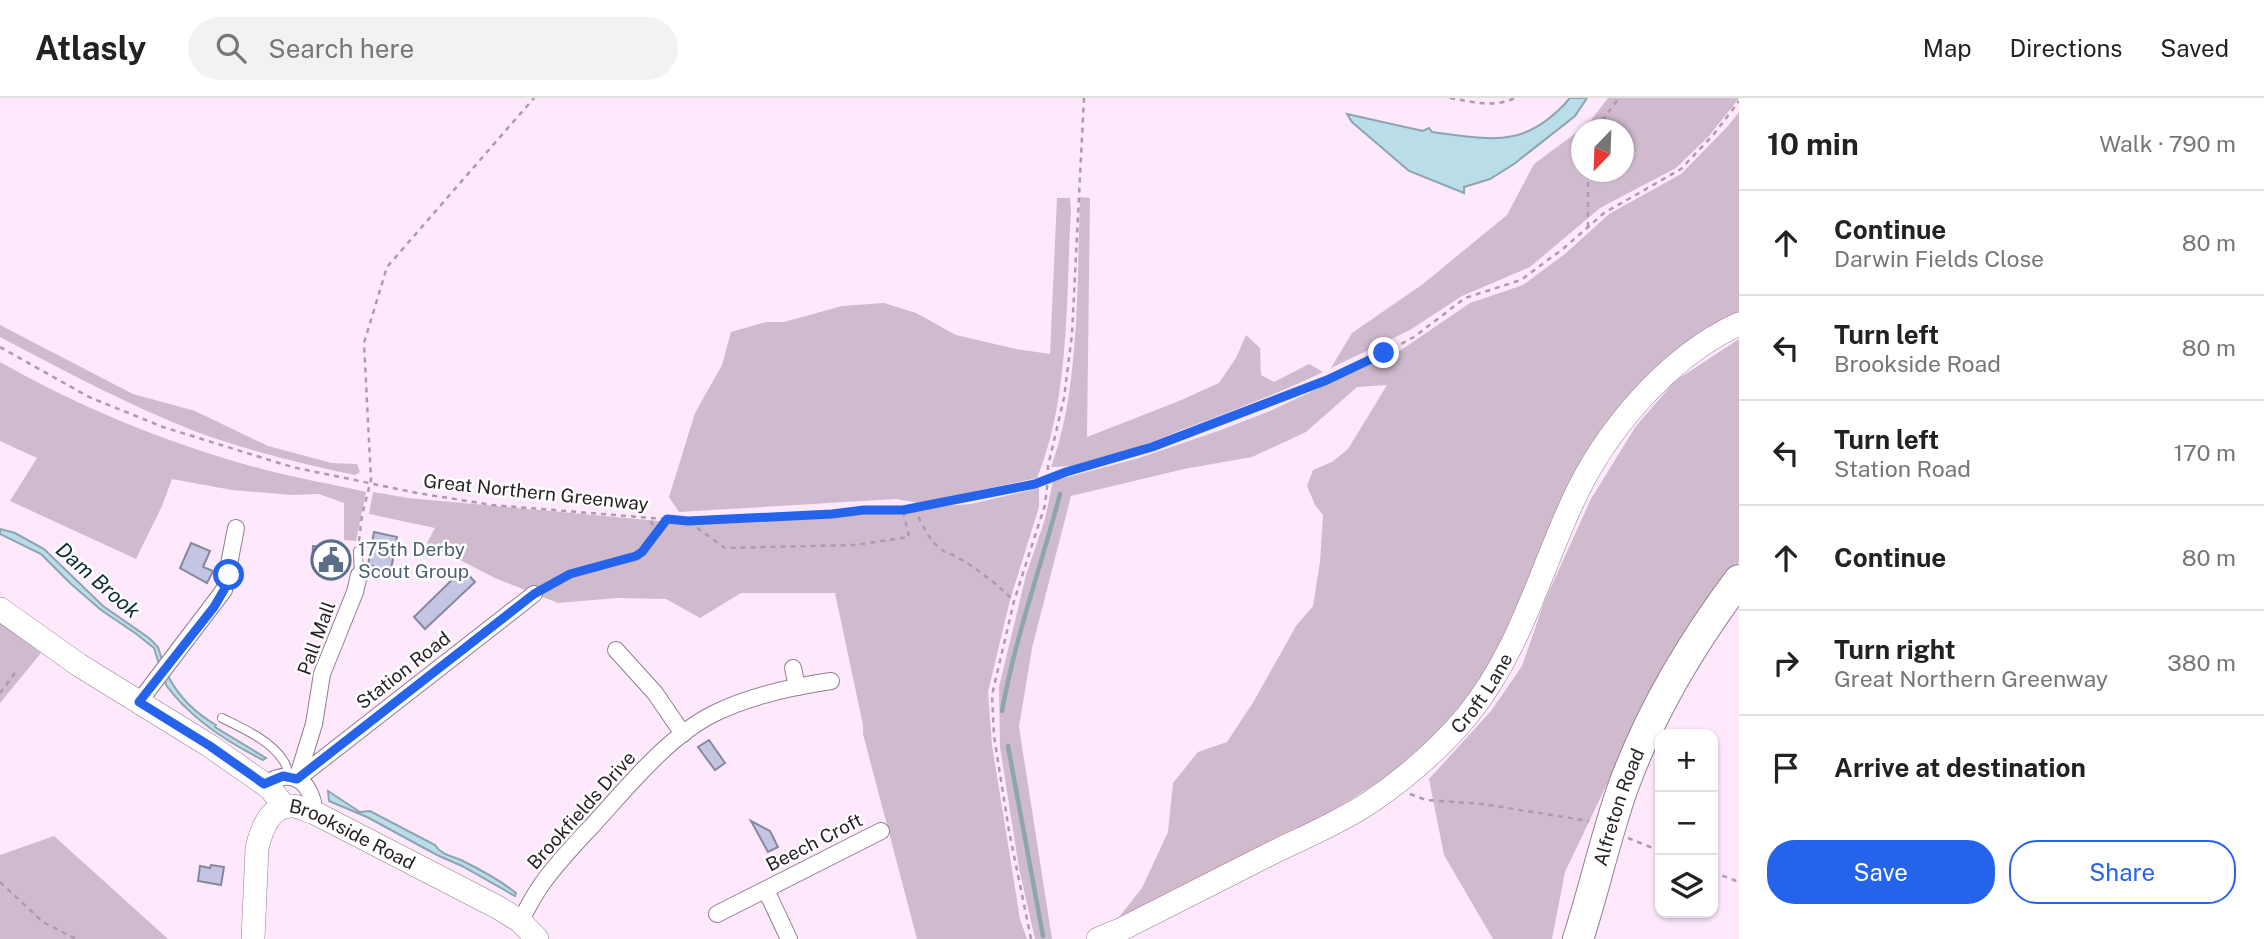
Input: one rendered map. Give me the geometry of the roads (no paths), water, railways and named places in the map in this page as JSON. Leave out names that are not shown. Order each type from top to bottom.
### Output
[{"type":"highway","name":"Alfreton Road","points":[[1579,937],[1617,805],[1644,735],[1699,639],[1739,580]]},
{"type":"street","name":"Croft Lane","points":[[1098,939],[1339,820],[1371,801],[1440,745],[1478,701],[1500,668],[1519,632],[1573,501],[1601,450],[1657,382],[1689,355],[1723,331],[1739,324]]},
{"type":"street","points":[[139,702],[224,590],[236,528]]},
{"type":"street","name":"Pall Mall","points":[[293,777],[314,724],[322,674],[359,576]]},
{"type":"street","name":"Station Road","points":[[264,784],[276,777],[293,777],[534,594]]},
{"type":"street","name":"Brookside Road","points":[[0,609],[79,665],[210,746],[264,784],[274,792],[282,808],[292,806],[314,813],[480,897],[520,921],[537,939]]},
{"type":"street","points":[[616,650],[639,675],[683,734]]},
{"type":"street","points":[[639,675],[653,663]]},
{"type":"street","points":[[793,668],[797,687]]},
{"type":"street","name":"Brookfields Drive","points":[[520,921],[553,870],[638,776],[683,734],[732,705],[797,687],[831,681]]},
{"type":"street","points":[[293,777],[309,789],[314,813]]},
{"type":"street","points":[[253,939],[257,848],[269,819],[282,808]]},
{"type":"street","name":"Beech Croft","points":[[717,914],[881,831]]},
{"type":"street","name":"Beech Croft","points":[[766,890],[789,939]]},
{"type":"lane","name":"Pall Mall","points":[[358,551],[359,576]]},
{"type":"lane","points":[[222,718],[250,732],[269,746],[284,760],[293,777]]},
{"type":"water","points":[[1570,98],[1587,98],[1575,116],[1514,164],[1490,179],[1464,187],[1464,193],[1409,171],[1352,122],[1347,114],[1423,131],[1429,128],[1432,132],[1491,138],[1523,133],[1554,114]]},
{"type":"water","points":[[0,529],[15,533],[44,549],[103,606],[149,638],[158,647],[163,663],[160,667],[154,648],[101,610],[41,554],[0,534]]},
{"type":"water","points":[[168,676],[188,704],[216,725],[215,727],[266,758],[263,760],[236,745],[186,708],[166,685]]},
{"type":"water","points":[[328,791],[360,812],[370,811],[435,845],[444,853],[510,888],[516,893],[515,896],[367,817],[329,801]]},
{"type":"waterway","points":[[1002,711],[1021,630],[1060,494]]},
{"type":"waterway","points":[[1008,746],[1043,936]]},
{"type":"place","name":"175th Derby Scout Group","points":[[331,560]]},
{"type":"water label","name":"Dam Brook","points":[[98,580]]}]
